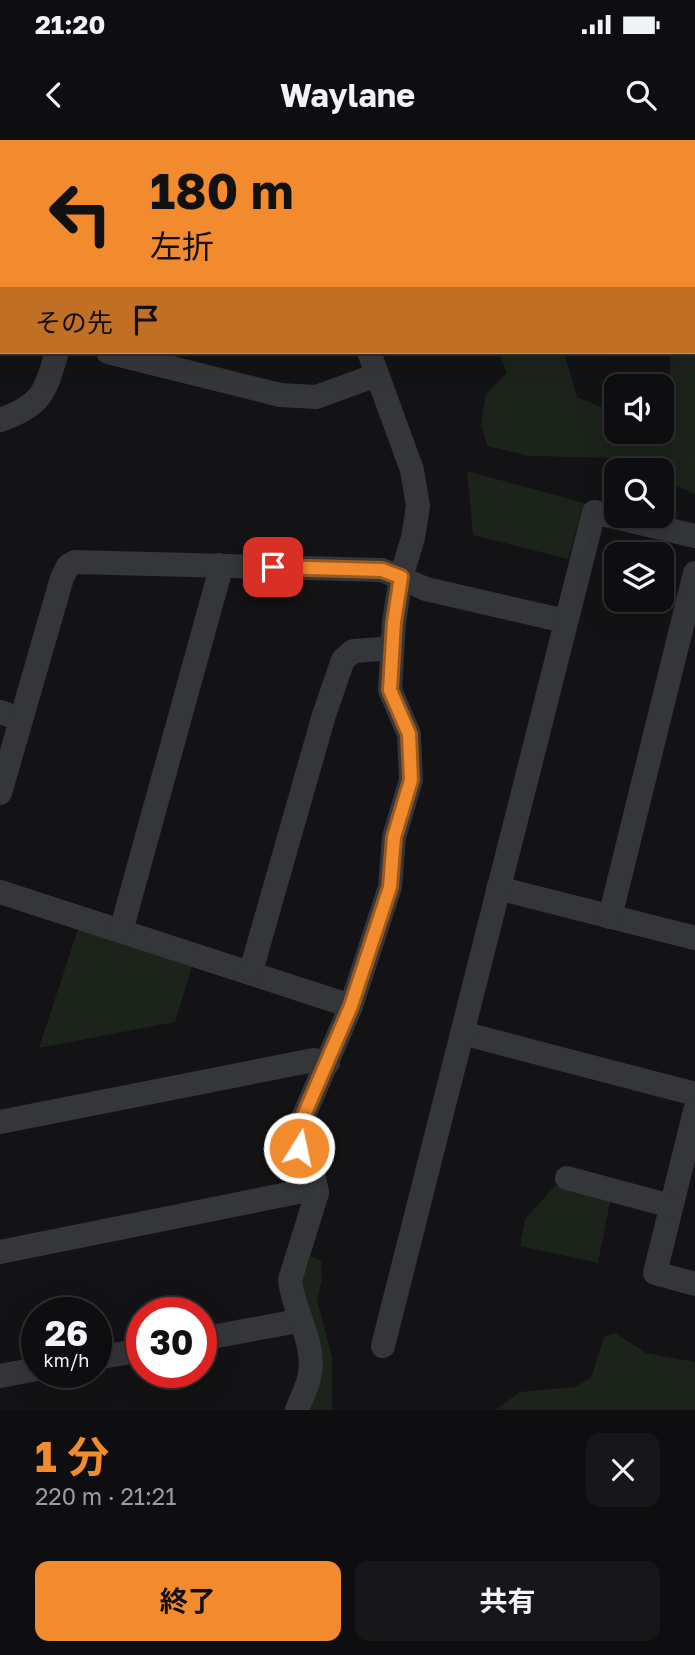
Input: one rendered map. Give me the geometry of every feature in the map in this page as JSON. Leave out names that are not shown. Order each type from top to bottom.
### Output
[{"type":"street","points":[[0,420],[32,406],[48,384],[56,354]]},
{"type":"street","points":[[116,354],[280,395],[316,397],[373,363],[412,470],[418,506],[413,538],[401,577],[390,690],[409,734],[411,780],[394,837],[390,887],[351,1006],[299,1127],[299,1148],[314,1177],[317,1193],[290,1280],[291,1292],[311,1349],[310,1374],[297,1410]]},
{"type":"street","points":[[383,1346],[594,512],[695,536]]},
{"type":"street","points":[[0,793],[10,715],[68,566],[75,562],[382,570],[426,589],[565,621]]},
{"type":"street","points":[[121,931],[218,579],[219,565]]},
{"type":"street","points":[[610,917],[695,573]]},
{"type":"street","points":[[251,971],[324,715],[343,660],[354,651],[381,649],[392,652]]},
{"type":"street","points":[[498,888],[695,938]]},
{"type":"street","points":[[0,892],[251,971],[351,1006]]},
{"type":"street","points":[[462,1033],[695,1094]]},
{"type":"street","points":[[0,1122],[314,1060],[328,1063]]},
{"type":"street","points":[[695,1111],[655,1273],[695,1284]]},
{"type":"street","points":[[567,1178],[671,1206]]},
{"type":"street","points":[[0,1252],[303,1191],[317,1193]]},
{"type":"street","points":[[217,1336],[287,1323],[300,1317]]},
{"type":"street","points":[[0,1376],[21,1372]]},
{"type":"shaded area","points":[[499,354],[565,354],[577,397],[604,408],[604,444],[674,444],[674,374],[670,374],[670,354],[695,354],[695,494],[674,484],[674,458],[530,456],[487,446],[481,424],[486,394],[507,373]]},
{"type":"shaded area","points":[[467,471],[584,503],[568,559],[473,535]]},
{"type":"shaded area","points":[[79,926],[193,963],[175,1022],[39,1048]]},
{"type":"shaded area","points":[[555,1186],[611,1197],[598,1263],[520,1246],[525,1219]]},
{"type":"shaded area","points":[[311,1256],[321,1261],[322,1279],[317,1300],[332,1357],[332,1410],[310,1410],[322,1372],[302,1291],[302,1278]]},
{"type":"shaded area","points":[[615,1333],[646,1353],[695,1362],[695,1410],[495,1410],[520,1392],[574,1387],[591,1378],[604,1337]]},
{"type":"route","points":[[273,567],[382,570],[401,577],[394,622],[390,690],[409,734],[411,780],[394,837],[390,887],[351,1006],[299,1127],[299,1148]]}]
